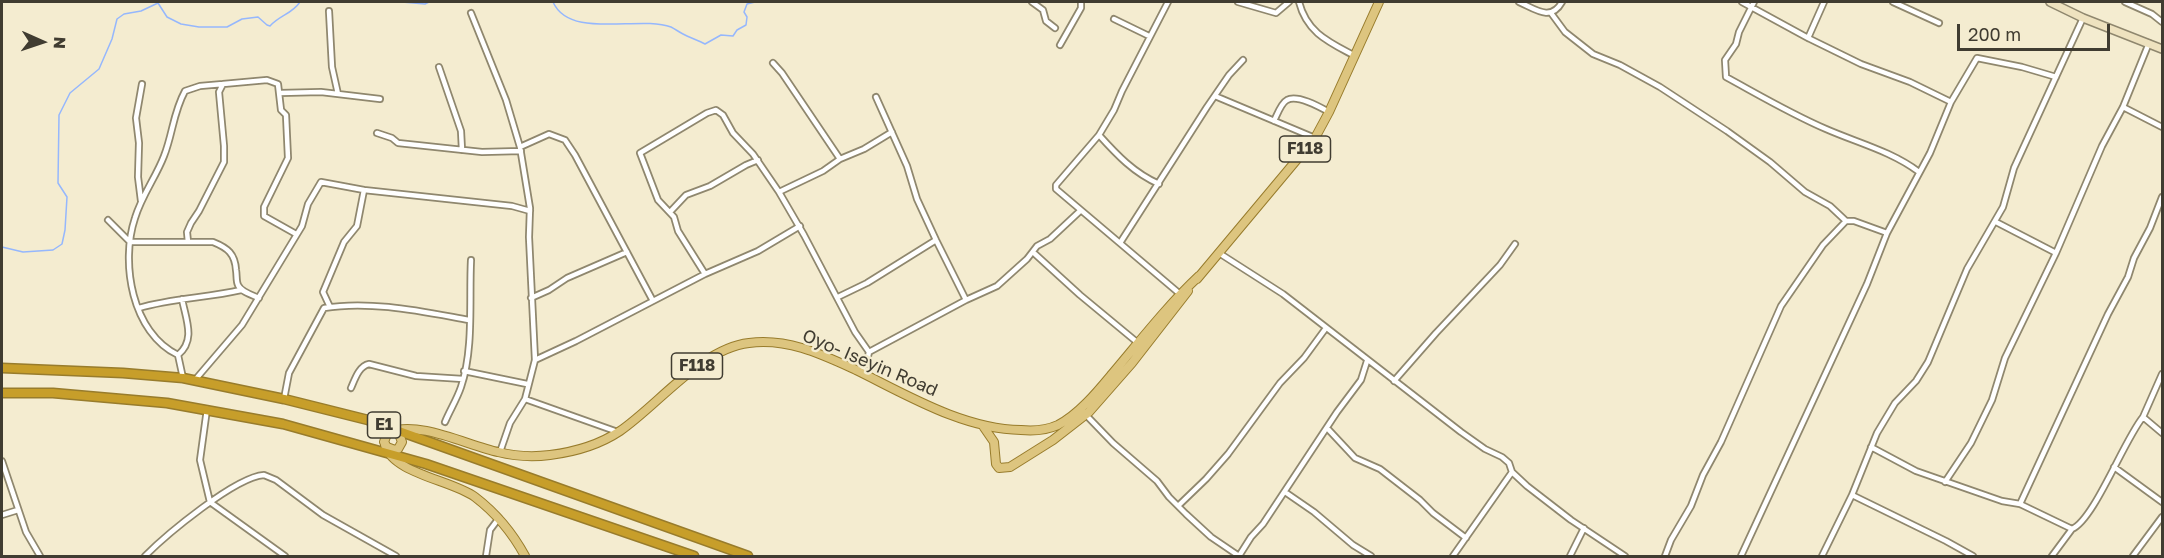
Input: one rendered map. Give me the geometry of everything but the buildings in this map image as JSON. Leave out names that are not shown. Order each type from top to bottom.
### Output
[{"type":"highway","name":"E1","points":[[2,368],[183,378],[284,399],[368,420],[397,444],[694,556]]},
{"type":"highway","name":"E1","points":[[2,393],[52,393],[207,409],[397,444],[748,556]]},
{"type":"main road","name":"Oyo- Iseyin Road","points":[[983,426],[994,442],[996,464],[999,468],[1004,469],[1053,440],[1086,415],[1105,395],[1139,355],[1199,276],[1315,138],[1379,2]]},
{"type":"main road","name":"Oyo- Iseyin Road","points":[[397,444],[420,431],[500,453],[547,456],[577,450],[617,433],[639,417],[698,365],[730,347],[746,343],[781,342],[804,348],[953,416],[983,426],[1031,431],[1057,425],[1093,396],[1180,294],[1199,276]]},
{"type":"main road","points":[[397,444],[473,496],[499,518],[516,538],[525,556]]},
{"type":"street","points":[[1032,2],[1043,10],[1046,21],[1054,28]]},
{"type":"street","points":[[1060,45],[1081,8],[1081,2]]},
{"type":"street","points":[[1168,2],[1114,110],[1099,135],[1058,181],[1056,189],[1180,294]]},
{"type":"street","points":[[1238,2],[1276,13],[1289,2]]},
{"type":"street","points":[[1299,2],[1302,13],[1315,32],[1355,56]]},
{"type":"street","points":[[1520,2],[1541,13],[1551,13],[1559,8],[1562,2]]},
{"type":"street","points":[[1742,2],[1753,4],[1808,38],[1861,64],[1910,82],[1951,102]]},
{"type":"street","points":[[1808,38],[1824,2]]},
{"type":"street","points":[[1893,2],[1939,23]]},
{"type":"street","points":[[2050,2],[2163,49]]},
{"type":"street","points":[[2125,2],[2152,14],[2163,22]]},
{"type":"street","points":[[1753,4],[1739,32],[1736,44],[1725,60],[1726,77],[1786,111],[1896,156],[1919,172]]},
{"type":"street","points":[[329,11],[332,67],[338,94]]},
{"type":"street","points":[[1551,13],[1565,32],[1593,54],[1620,65],[1660,87],[1727,131],[1770,162],[1805,192],[1830,206],[1846,221],[1854,221],[1887,233]]},
{"type":"street","points":[[471,14],[506,100],[521,149],[530,211],[531,298],[535,360],[525,399],[510,423],[500,453]]},
{"type":"street","points":[[1822,556],[1852,495],[1877,433],[1895,403],[1921,375],[1967,269],[1983,239],[1996,222],[2003,207],[2014,168],[2084,18]]},
{"type":"street","points":[[1114,19],[1149,36]]},
{"type":"street","points":[[1945,482],[1971,442],[1992,400],[2005,358],[2056,253],[2089,173],[2123,108],[2149,44]]},
{"type":"street","points":[[1741,556],[1867,284],[1887,233],[1942,127],[1951,102],[1977,58],[2056,76]]},
{"type":"street","points":[[1120,243],[1228,75],[1243,60]]},
{"type":"street","points":[[773,63],[840,159]]},
{"type":"street","points":[[439,68],[461,130],[462,150]]},
{"type":"street","points":[[178,355],[168,350],[147,327],[130,282],[130,242],[134,219],[164,156],[177,105],[185,91],[200,86],[267,80],[278,84],[281,110],[286,116],[288,158],[264,207],[264,216],[296,234]]},
{"type":"street","points":[[141,201],[136,118],[142,84]]},
{"type":"street","points":[[188,242],[187,232],[191,223],[224,162],[219,92],[223,84]]},
{"type":"street","points":[[280,93],[321,92],[380,99]]},
{"type":"street","points":[[1215,96],[1315,138]]},
{"type":"street","points":[[876,97],[936,240],[966,300]]},
{"type":"street","points":[[1274,121],[1285,101],[1290,98],[1312,103],[1329,112]]},
{"type":"street","points":[[2123,108],[2163,126]]},
{"type":"street","points":[[705,274],[678,231],[670,212],[658,200],[640,153],[707,113],[716,110],[723,115],[734,134],[758,160],[800,226],[855,332],[869,352],[861,373]]},
{"type":"street","points":[[779,192],[823,171],[840,159],[864,149],[892,132]]},
{"type":"street","points":[[376,133],[392,138],[398,143],[482,152],[521,149],[549,134],[565,140],[600,198],[653,301]]},
{"type":"street","points":[[1099,135],[1119,157],[1159,184]]},
{"type":"street","points":[[670,212],[686,195],[710,186],[758,160]]},
{"type":"street","points":[[195,380],[228,343],[259,298],[302,226],[308,204],[321,182],[364,190],[512,206],[530,211]]},
{"type":"street","points":[[330,307],[323,292],[344,242],[357,226],[364,190]]},
{"type":"street","points":[[2020,504],[2108,314],[2128,278],[2134,258],[2163,197]]},
{"type":"street","points":[[869,352],[997,286],[1027,259],[1036,246],[1050,239],[1080,211]]},
{"type":"street","points":[[108,220],[130,242],[213,242],[231,251],[235,261],[237,284],[241,290],[259,298]]},
{"type":"street","points":[[1665,556],[1721,442],[1781,306],[1823,245],[1846,221]]},
{"type":"street","points":[[1996,222],[2056,253]]},
{"type":"street","points":[[535,360],[705,274],[758,251],[800,226]]},
{"type":"street","points":[[838,297],[867,283],[936,240]]},
{"type":"street","points":[[1394,381],[1500,266],[1515,244]]},
{"type":"street","points":[[531,298],[567,278],[627,252]]},
{"type":"street","points":[[1219,253],[1283,294],[1367,361],[1485,449],[1502,457],[1509,463],[1512,472],[1527,486],[1625,556]]},
{"type":"street","points":[[1035,254],[1080,296],[1138,343]]},
{"type":"street","points":[[445,422],[463,379],[469,339],[471,260]]},
{"type":"street","points":[[139,308],[161,301],[241,290]]},
{"type":"street","points":[[178,355],[186,348],[190,340],[182,299]]},
{"type":"street","points":[[284,399],[289,373],[324,308],[379,307],[470,320]]},
{"type":"street","points":[[1178,506],[1228,454],[1280,383],[1304,358],[1326,328]]},
{"type":"street","points":[[178,355],[183,378]]},
{"type":"street","points":[[1086,415],[1113,443],[1158,481],[1169,497],[1211,537],[1239,556],[1361,380],[1367,361]]},
{"type":"street","points":[[351,388],[360,369],[369,364],[416,376],[463,379]]},
{"type":"street","points":[[464,371],[527,384]]},
{"type":"street","points":[[2052,556],[2085,516],[2142,417],[2163,374]]},
{"type":"street","points":[[525,399],[615,431]]},
{"type":"street","points":[[207,409],[200,460],[210,502],[285,556]]},
{"type":"street","points":[[2142,417],[2163,433]]},
{"type":"street","points":[[1327,428],[1355,458],[1380,469],[1466,538]]},
{"type":"street","points":[[1871,447],[1916,471],[2002,501],[2020,504],[2072,529]]},
{"type":"street","points":[[2,461],[26,532],[40,556]]},
{"type":"street","points":[[2114,467],[2163,502]]},
{"type":"street","points":[[1453,556],[1512,472]]},
{"type":"street","points":[[145,556],[210,502],[244,481],[264,475],[276,480],[323,516],[387,555],[396,556]]},
{"type":"street","points":[[1285,492],[1314,512],[1353,545],[1371,556]]},
{"type":"street","points":[[1852,495],[1973,556]]},
{"type":"street","points":[[2,515],[18,510]]},
{"type":"street","points":[[2133,556],[2163,517]]},
{"type":"street","points":[[486,556],[490,530],[499,518]]},
{"type":"street","points":[[1570,556],[1584,528]]},
{"type":"street","points":[[2156,528],[2163,531]]},
{"type":"waterway","points":[[2,247],[23,252],[53,250],[62,244],[67,197],[58,183],[59,115],[70,93],[99,69],[112,39],[117,19],[124,14],[141,11],[158,3],[167,17],[181,24],[199,27],[227,27],[242,19],[258,17],[270,26],[300,2]]},
{"type":"waterway","points":[[402,2],[425,4],[429,2]]},
{"type":"waterway","points":[[553,2],[562,13],[574,20],[606,24],[657,24],[671,27],[705,44],[721,35],[733,36],[737,30],[746,25],[747,17],[744,12],[747,4],[755,2]]}]
